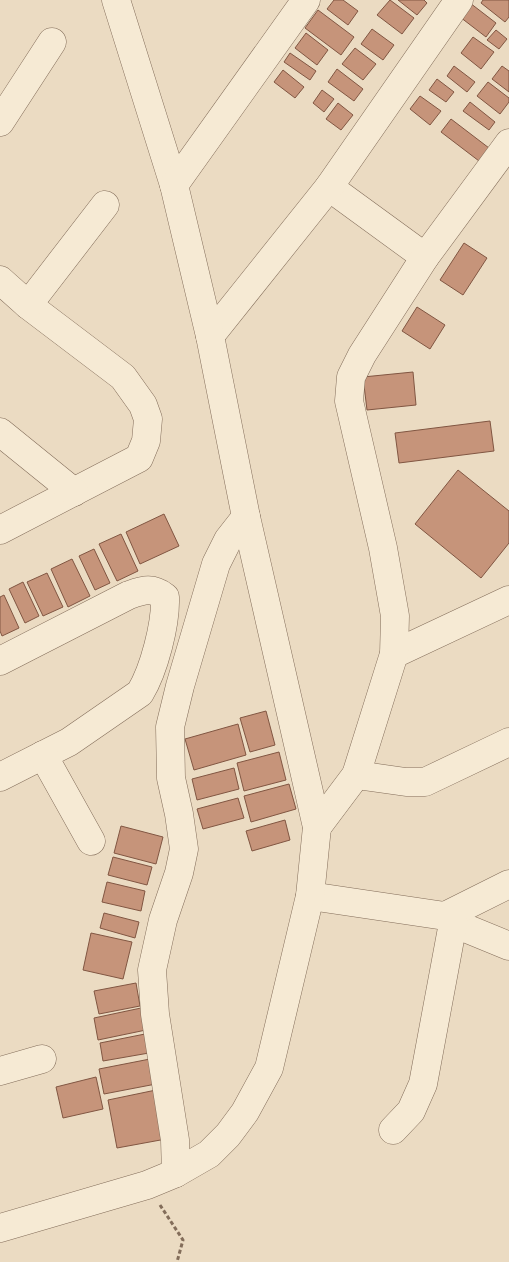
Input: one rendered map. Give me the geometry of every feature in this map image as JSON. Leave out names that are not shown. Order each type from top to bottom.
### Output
[{"type":"street","points":[[0,1228],[147,1185],[176,1173],[209,1154],[228,1136],[245,1112],[269,1068],[310,896],[317,827],[246,517],[210,336],[174,185],[116,0]]},
{"type":"street","points":[[174,185],[306,0]]},
{"type":"street","points":[[210,336],[329,187],[459,0]]},
{"type":"street","points":[[0,122],[52,42]]},
{"type":"street","points":[[317,827],[356,775],[394,654],[395,616],[385,558],[349,402],[351,377],[362,355],[425,257],[500,174],[509,143]]},
{"type":"street","points":[[329,187],[425,257]]},
{"type":"street","points":[[28,304],[105,205]]},
{"type":"street","points":[[0,280],[28,304],[123,377],[143,405],[148,419],[146,441],[139,458],[0,530]]},
{"type":"street","points":[[0,432],[74,492]]},
{"type":"street","points":[[176,1173],[175,1140],[156,1014],[152,970],[163,920],[179,873],[184,849],[171,778],[170,727],[180,686],[216,564],[228,540],[246,517]]},
{"type":"street","points":[[0,661],[129,595],[147,588],[158,591],[166,597],[166,612],[152,664],[140,693],[69,742],[0,776]]},
{"type":"street","points":[[394,654],[509,600]]},
{"type":"street","points":[[356,775],[406,782],[425,782],[509,742]]},
{"type":"street","points":[[43,755],[91,841]]},
{"type":"street","points":[[449,920],[509,884]]},
{"type":"street","points":[[310,896],[449,920],[509,946]]},
{"type":"street","points":[[393,1130],[411,1111],[423,1084],[449,920]]},
{"type":"street","points":[[0,1071],[42,1059]]},
{"type":"path","points":[[147,1185],[183,1240],[177,1262]]},
{"type":"building","points":[[334,0],[343,0],[358,11],[348,25],[327,9]]},
{"type":"building","points":[[390,0],[414,18],[402,34],[377,15]]},
{"type":"building","points":[[398,0],[424,0],[427,3],[417,15]]},
{"type":"building","points":[[483,0],[509,0],[509,17],[505,22],[481,3]]},
{"type":"building","points":[[470,3],[496,23],[486,37],[460,17]]},
{"type":"building","points":[[318,10],[354,37],[341,55],[305,28]]},
{"type":"building","points":[[372,29],[394,45],[383,60],[361,44]]},
{"type":"building","points":[[496,30],[507,39],[499,49],[487,40]]},
{"type":"building","points":[[306,33],[328,50],[317,65],[295,48]]},
{"type":"building","points":[[473,37],[494,52],[481,69],[461,53]]},
{"type":"building","points":[[355,48],[376,64],[363,80],[342,64]]},
{"type":"building","points":[[290,53],[316,71],[310,80],[284,62]]},
{"type":"building","points":[[454,66],[475,82],[467,92],[447,76]]},
{"type":"building","points":[[502,66],[509,71],[509,92],[492,79]]},
{"type":"building","points":[[337,69],[363,89],[354,101],[328,82]]},
{"type":"building","points":[[283,70],[304,87],[295,98],[274,82]]},
{"type":"building","points":[[437,79],[454,92],[446,102],[429,90]]},
{"type":"building","points":[[488,82],[509,98],[509,102],[500,114],[477,96]]},
{"type":"building","points":[[322,90],[334,99],[324,112],[313,103]]},
{"type":"building","points":[[420,96],[441,111],[430,125],[410,109]]},
{"type":"building","points":[[470,102],[495,122],[489,130],[463,111]]},
{"type":"building","points":[[338,103],[353,115],[341,130],[326,119]]},
{"type":"building","points":[[451,119],[489,148],[479,161],[441,132]]},
{"type":"building","points":[[464,243],[487,258],[463,295],[440,280]]},
{"type":"building","points":[[417,307],[445,325],[430,349],[402,331]]},
{"type":"building","points":[[413,372],[416,405],[367,410],[363,377]]},
{"type":"building","points":[[490,421],[494,451],[399,463],[395,433]]},
{"type":"building","points":[[458,470],[509,511],[509,543],[481,578],[415,524]]},
{"type":"building","points":[[164,514],[179,546],[140,564],[126,532]]},
{"type":"building","points":[[121,534],[138,571],[117,581],[99,544]]},
{"type":"building","points":[[94,549],[110,583],[95,590],[79,556]]},
{"type":"building","points":[[72,559],[90,596],[68,607],[51,569]]},
{"type":"building","points":[[47,573],[63,607],[43,616],[27,582]]},
{"type":"building","points":[[23,582],[39,616],[25,623],[9,589]]},
{"type":"building","points":[[4,595],[19,628],[2,636],[0,631],[0,597]]},
{"type":"building","points":[[266,711],[275,745],[250,752],[240,718]]},
{"type":"building","points":[[238,724],[246,755],[194,770],[185,739]]},
{"type":"building","points":[[279,752],[286,780],[244,791],[237,763]]},
{"type":"building","points":[[234,768],[239,789],[197,800],[192,779]]},
{"type":"building","points":[[289,784],[296,809],[251,822],[244,796]]},
{"type":"building","points":[[238,798],[244,818],[203,829],[197,809]]},
{"type":"building","points":[[285,820],[290,840],[252,851],[246,831]]},
{"type":"building","points":[[121,826],[163,837],[156,864],[114,853]]},
{"type":"building","points":[[113,857],[152,867],[147,885],[108,875]]},
{"type":"building","points":[[107,882],[145,891],[141,911],[102,902]]},
{"type":"building","points":[[104,913],[139,922],[135,938],[100,928]]},
{"type":"building","points":[[91,933],[132,942],[123,979],[83,970]]},
{"type":"building","points":[[136,983],[140,1006],[99,1014],[94,991]]},
{"type":"building","points":[[141,1008],[146,1030],[98,1040],[94,1018]]},
{"type":"building","points":[[145,1034],[149,1053],[103,1061],[100,1043]]},
{"type":"building","points":[[150,1059],[156,1084],[104,1094],[99,1069]]},
{"type":"building","points":[[96,1077],[103,1109],[63,1118],[56,1087]]},
{"type":"building","points":[[156,1090],[166,1139],[117,1148],[108,1100]]}]
